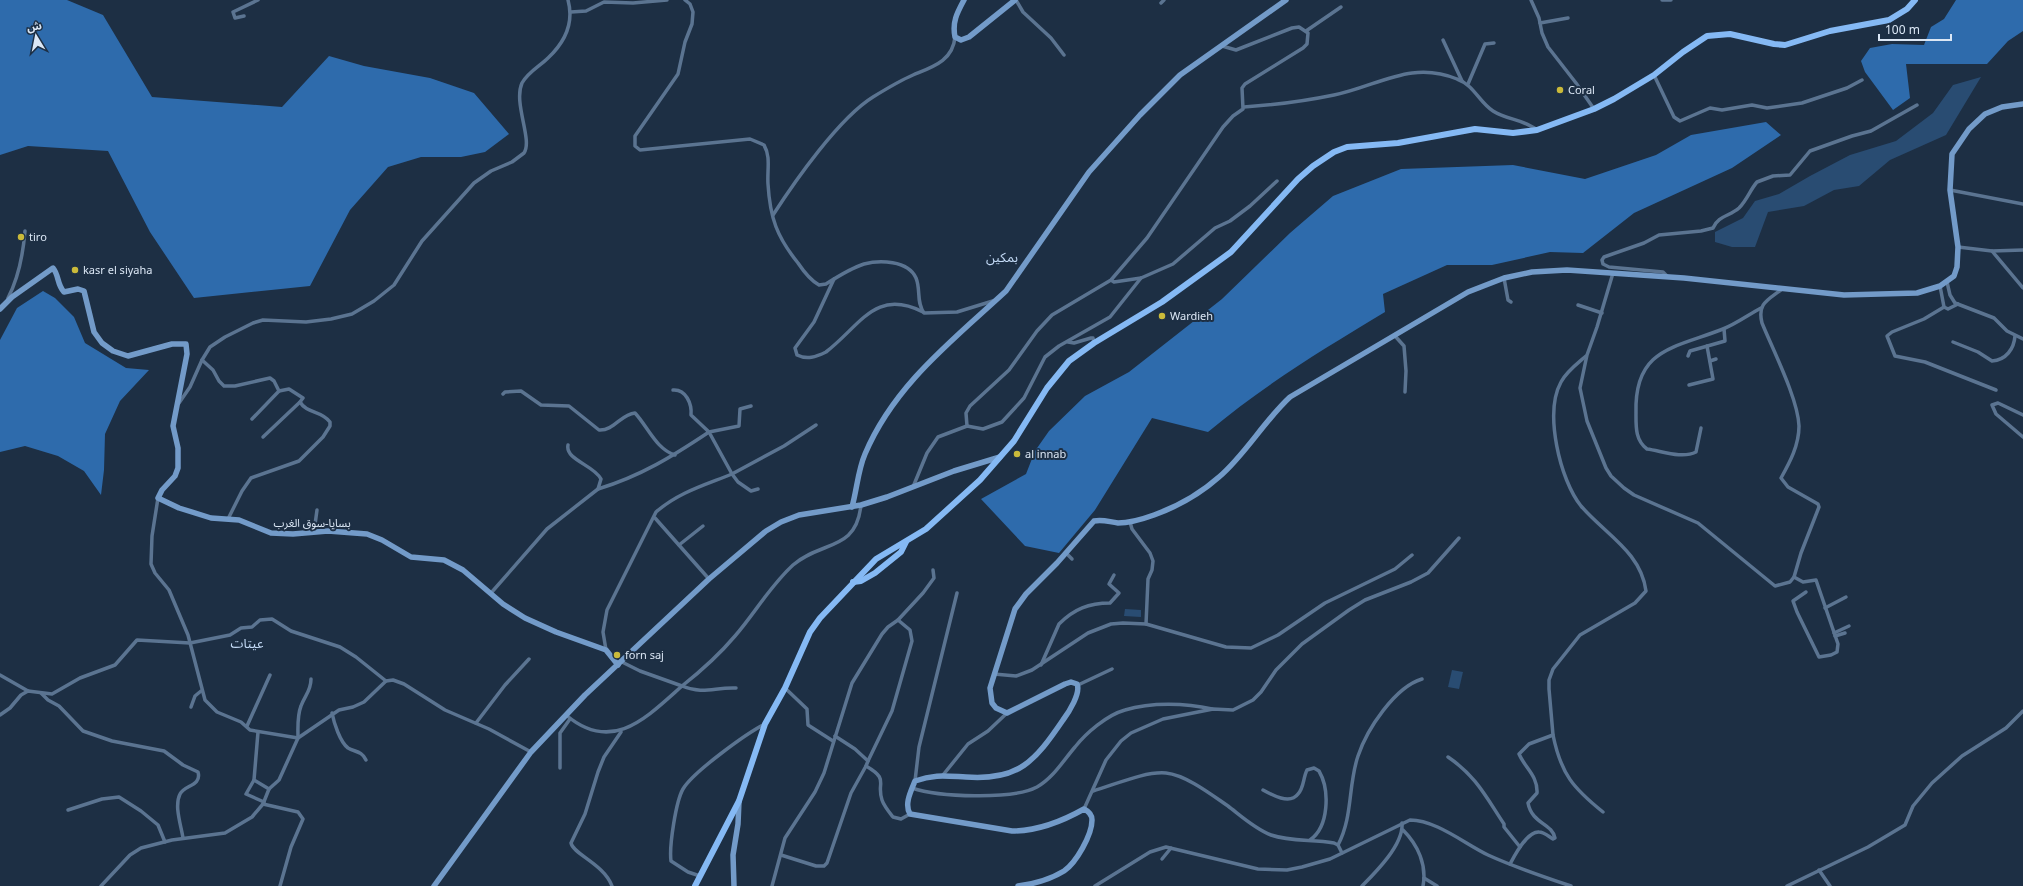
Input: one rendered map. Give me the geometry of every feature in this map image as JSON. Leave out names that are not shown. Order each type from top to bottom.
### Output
[{"type":"main road","points":[[694,886],[739,802],[765,724],[785,688],[814,625],[853,582],[878,558],[906,542],[926,528],[950,508],[1001,457],[1024,428],[1057,373],[1069,361],[1094,343],[1162,302],[1231,252],[1298,179],[1334,152],[1353,146],[1405,142],[1466,130],[1481,129],[1513,133],[1537,130],[1594,109],[1654,75],[1694,43],[1707,36],[1730,34],[1774,44],[1786,45],[1830,31],[1889,20],[1906,9],[1915,0]]},
{"type":"main road","points":[[853,582],[862,581],[901,552],[906,542]]},
{"type":"main road","points":[[878,558],[883,565]]},
{"type":"street","points":[[244,16],[235,18],[233,12],[258,0]]},
{"type":"street","points":[[179,403],[194,379],[202,360],[210,347],[253,323],[271,320],[306,322],[343,316],[360,310],[374,302],[394,285],[422,241],[474,184],[491,171],[512,162],[524,153],[526,145],[520,104],[521,88],[527,75],[549,57],[564,39],[571,12],[568,0]]},
{"type":"street","points":[[571,12],[586,10],[604,1],[633,3],[667,0]]},
{"type":"street","points":[[685,0],[690,4],[693,12],[692,24],[685,42],[678,74],[635,136],[635,146],[640,150],[750,139],[758,141],[764,145],[769,158],[768,181],[776,230],[784,246],[808,277],[819,285],[826,284],[863,264],[882,262],[902,265],[915,276],[919,288],[920,306],[924,313]]},
{"type":"street","points":[[773,215],[806,168],[852,114],[872,97],[942,62],[952,47],[955,36],[954,22],[964,0]]},
{"type":"street","points":[[955,36],[961,40],[966,39],[1015,0],[1022,12],[1051,38],[1064,55]]},
{"type":"street","points":[[852,507],[864,456],[870,443],[903,390],[917,374],[998,299],[1017,278],[1070,197],[1111,146],[1180,75],[1286,0]]},
{"type":"street","points":[[1531,0],[1540,23],[1542,33],[1553,54],[1594,109]]},
{"type":"street","points":[[1662,0],[1671,0]]},
{"type":"street","points":[[1306,31],[1341,7]]},
{"type":"street","points":[[1540,23],[1568,18]]},
{"type":"street","points":[[1222,46],[1236,50],[1292,28],[1299,27],[1306,31],[1308,39],[1303,48],[1245,84],[1242,91],[1244,106]]},
{"type":"street","points":[[1443,40],[1462,81]]},
{"type":"street","points":[[1468,84],[1480,59],[1481,49],[1485,44],[1494,42]]},
{"type":"street","points":[[967,426],[966,412],[970,406],[1009,370],[1047,320],[1062,308],[1111,280],[1149,235],[1223,127],[1244,106],[1268,105],[1335,95],[1408,72],[1443,75],[1462,81],[1468,84],[1492,110],[1501,115],[1528,123],[1537,130]]},
{"type":"street","points":[[1654,75],[1674,117],[1680,121],[1710,108],[1722,110],[1752,106],[1767,108],[1802,103],[1847,88],[1862,80]]},
{"type":"street","points":[[1007,713],[996,708],[992,703],[990,688],[1015,610],[1026,594],[1066,553],[1094,521],[1103,520],[1118,523],[1130,522],[1165,511],[1219,477],[1275,411],[1290,397],[1468,292],[1504,278],[1551,270],[1613,273],[1852,295],[1917,293],[1940,286],[1954,276],[1957,267],[1958,247],[1950,190],[1952,154],[1969,129],[1992,110],[2002,106],[2023,104]]},
{"type":"street","points":[[1669,277],[1663,272],[1609,267],[1602,264],[1602,260],[1604,257],[1644,243],[1659,235],[1701,232],[1713,228],[1716,220],[1738,209],[1748,197],[1757,182],[1768,177],[1790,175],[1810,152],[1852,136],[1871,131],[1917,105]]},
{"type":"street","points":[[1111,280],[1114,282],[1141,278],[1177,261],[1215,228],[1230,221],[1250,206],[1277,181]]},
{"type":"street","points":[[1950,190],[2023,204]]},
{"type":"street","points":[[7,301],[15,284],[21,262],[25,231]]},
{"type":"street","points":[[1958,247],[1992,251],[2023,250]]},
{"type":"street","points":[[1992,251],[2023,288]]},
{"type":"street","points":[[0,309],[7,301],[53,268],[57,273],[60,288],[64,292],[81,289],[84,291],[94,332],[102,343],[113,351],[128,356],[172,344],[185,344],[187,354],[173,431],[178,448],[178,468],[175,476],[162,490],[158,498],[152,536],[151,564],[154,573],[169,590],[190,643],[201,691],[205,700],[213,709],[247,726],[250,730],[298,738],[332,713],[364,702],[386,681],[393,680],[404,684],[441,708],[476,723],[530,752]]},
{"type":"street","points":[[1613,273],[1602,313],[1587,355],[1580,385],[1580,394],[1587,421],[1606,468],[1611,476],[1624,488],[1643,499],[1698,523],[1736,553],[1770,584],[1775,586],[1784,585],[1794,577],[1801,553],[1819,507],[1818,504],[1788,487],[1781,478],[1794,451],[1799,425],[1793,400],[1762,323],[1761,308],[1764,302],[1782,289]]},
{"type":"street","points":[[835,278],[814,322],[795,348],[797,355],[802,358],[817,356],[826,352],[880,306],[893,303],[904,304],[924,313],[930,314],[957,312],[978,304],[998,299]]},
{"type":"street","points":[[913,487],[932,443],[938,437],[967,426],[983,429],[993,427],[1008,417],[1024,398],[1044,357],[1110,317],[1141,278]]},
{"type":"street","points":[[1504,278],[1508,300],[1511,302]]},
{"type":"street","points":[[1947,282],[1950,295],[1958,304],[1994,318],[2015,336],[2023,339]]},
{"type":"street","points":[[1940,286],[1944,307]]},
{"type":"street","points":[[1958,304],[1948,309],[1944,307],[1924,319],[1889,334],[1888,336],[1895,356],[1924,362],[1996,390]]},
{"type":"street","points":[[1578,305],[1602,313]]},
{"type":"street","points":[[1701,428],[1696,452],[1692,454],[1678,455],[1647,449],[1637,435],[1635,424],[1635,396],[1646,368],[1656,357],[1683,342],[1724,328],[1761,308]]},
{"type":"street","points":[[1688,356],[1690,351],[1724,341],[1724,328]]},
{"type":"street","points":[[1395,336],[1404,346],[1406,371],[1405,392]]},
{"type":"street","points":[[1954,342],[1978,352],[1992,361],[2002,359],[2013,348],[2015,336]]},
{"type":"street","points":[[1068,342],[1074,343],[1093,338],[1094,343]]},
{"type":"street","points":[[1690,385],[1713,379],[1707,346]]},
{"type":"street","points":[[1587,355],[1561,381],[1556,395],[1554,413],[1556,437],[1561,459],[1567,483],[1576,498],[1588,513],[1632,555],[1642,574],[1646,591],[1635,603],[1580,635],[1553,669],[1549,680],[1553,735],[1557,756],[1568,779],[1586,799],[1603,812]]},
{"type":"street","points":[[1710,361],[1716,359]]},
{"type":"street","points":[[202,360],[213,370],[219,381],[224,386],[228,387],[270,378],[274,381],[279,391]]},
{"type":"street","points":[[252,419],[279,391],[290,389],[303,398],[264,437]]},
{"type":"street","points":[[673,390],[679,390],[684,393],[692,409],[691,415],[709,432],[738,482],[751,491],[758,489]]},
{"type":"street","points":[[503,394],[505,392],[520,391],[541,405],[569,406],[599,430],[609,428],[627,414],[636,413],[660,445],[668,453],[675,455]]},
{"type":"street","points":[[228,520],[242,491],[251,478],[299,461],[328,430],[330,422],[322,413],[308,411],[300,402]]},
{"type":"street","points":[[2023,415],[1998,403],[1992,405],[1996,414],[2023,437]]},
{"type":"street","points":[[490,593],[547,529],[598,489],[625,481],[675,455],[709,432],[739,426],[741,423],[740,410],[751,406]]},
{"type":"street","points":[[736,688],[723,688],[696,692],[620,663],[606,650],[603,632],[607,610],[655,518],[656,512],[670,500],[683,493],[732,474],[784,446],[816,425]]},
{"type":"street","points":[[568,445],[567,452],[569,455],[588,466],[598,474],[601,479],[598,489]]},
{"type":"street","points":[[434,886],[530,752],[568,717],[620,663],[709,579],[766,531],[781,522],[799,515],[822,510],[861,505],[954,471],[1001,457]]},
{"type":"street","name":"بسايا-سوق الغرب","points":[[158,498],[179,508],[211,518],[239,520],[264,532],[275,534],[336,531],[367,534],[382,540],[411,557],[444,560],[463,570],[512,610],[538,625],[606,650]]},
{"type":"street","points":[[612,886],[606,874],[588,858],[574,850],[571,843],[585,814],[604,757],[621,732],[658,708],[736,636],[769,589],[794,565],[810,554],[841,542],[848,536],[856,528],[861,505]]},
{"type":"street","points":[[314,532],[318,510]]},
{"type":"street","points":[[655,518],[709,579]]},
{"type":"street","points":[[1130,522],[1132,529],[1146,548],[1153,561],[1147,584],[1146,624]]},
{"type":"street","points":[[679,545],[703,526]]},
{"type":"street","points":[[912,788],[934,794],[951,795],[1006,795],[1027,792],[1051,776],[1075,747],[1093,729],[1124,710],[1165,705],[1190,705],[1213,709],[1233,710],[1253,700],[1261,692],[1276,670],[1302,644],[1365,600],[1411,582],[1428,573],[1459,538]]},
{"type":"street","points":[[1066,553],[1072,559]]},
{"type":"street","points":[[994,674],[1016,676],[1040,666],[1080,638],[1111,624],[1122,622],[1146,624],[1226,647],[1251,648],[1278,635],[1326,603],[1395,569],[1412,555]]},
{"type":"street","points":[[772,886],[785,838],[815,792],[824,773],[852,683],[882,634],[888,627],[898,620],[923,593],[934,578],[933,570]]},
{"type":"street","points":[[1040,666],[1059,624],[1085,606],[1110,603],[1119,593],[1109,584],[1114,575]]},
{"type":"street","points":[[1794,577],[1803,582],[1816,580],[1838,644],[1837,652],[1831,655],[1819,657],[1793,601],[1806,592]]},
{"type":"street","points":[[910,814],[908,805],[915,781],[919,747],[957,593]]},
{"type":"street","points":[[1825,608],[1846,597]]},
{"type":"street","points":[[0,675],[28,691],[41,693],[56,692],[80,678],[115,665],[138,640],[190,643],[230,635],[240,628],[252,627],[260,620],[272,619],[291,631],[340,647],[356,657],[386,681]]},
{"type":"street","points":[[781,855],[816,866],[824,866],[827,863],[851,793],[866,766],[892,711],[912,641],[910,630],[898,620]]},
{"type":"street","points":[[1835,635],[1849,626]]},
{"type":"street","points":[[1835,635],[1844,633]]},
{"type":"street","points":[[476,723],[505,684],[529,659]]},
{"type":"street","points":[[943,775],[968,744],[988,731],[1007,713],[1065,684],[1071,682],[1078,685],[1112,669]]},
{"type":"street","points":[[247,726],[270,675]]},
{"type":"street","points":[[101,886],[134,852],[149,845],[183,838],[210,836],[232,830],[252,817],[264,803],[269,789],[279,780],[298,738],[299,713],[301,705],[310,690],[311,678]]},
{"type":"street","points":[[1342,853],[1338,845],[1348,820],[1358,757],[1362,746],[1387,706],[1404,687],[1422,679]]},
{"type":"street","points":[[915,781],[932,775],[988,778],[1014,771],[1030,763],[1041,752],[1065,718],[1077,695],[1078,685]]},
{"type":"street","points":[[785,688],[807,709],[808,725],[833,741]]},
{"type":"street","points":[[0,715],[10,708],[21,695],[28,691]]},
{"type":"street","points":[[191,707],[195,696],[201,691]]},
{"type":"street","points":[[41,693],[48,700],[63,710],[83,731],[112,741],[164,751],[183,765],[198,772],[197,781],[192,786],[182,791],[179,795],[179,813],[183,838]]},
{"type":"street","points":[[866,766],[875,772],[881,781],[882,798],[893,817],[901,819],[910,814],[977,826],[1012,831],[1028,831],[1046,826],[1084,809],[1106,760],[1121,741],[1131,733],[1163,719],[1213,709]]},
{"type":"street","points":[[1787,886],[1868,847],[1905,825],[1913,806],[1932,783],[1962,756],[2006,728],[2023,711]]},
{"type":"street","points":[[332,713],[336,729],[347,746],[362,754],[366,760]]},
{"type":"street","points":[[568,717],[593,732],[621,732]]},
{"type":"street","points":[[560,768],[560,733],[568,717]]},
{"type":"street","points":[[700,876],[688,872],[671,860],[676,813],[680,795],[691,779],[749,732],[765,724]]},
{"type":"street","points":[[258,732],[254,780],[246,794],[264,803],[298,812],[303,819],[291,847],[280,886]]},
{"type":"street","points":[[1510,864],[1520,847],[1534,832],[1540,832],[1552,839],[1555,838],[1550,830],[1534,818],[1529,810],[1528,803],[1537,793],[1538,786],[1530,770],[1523,764],[1519,754],[1529,744],[1553,735]]},
{"type":"street","points":[[835,736],[855,749],[868,761]]},
{"type":"street","points":[[1448,756],[1473,777],[1504,824],[1504,828],[1520,847]]},
{"type":"street","points":[[1263,790],[1279,798],[1294,798],[1299,794],[1307,770],[1314,768],[1319,771],[1326,796],[1325,810],[1319,831],[1310,840]]},
{"type":"street","points":[[1093,791],[1153,774],[1168,773],[1182,778],[1214,796],[1260,830],[1271,835],[1338,845]]},
{"type":"street","points":[[254,780],[269,789]]},
{"type":"street","points":[[68,810],[102,799],[119,797],[141,811],[158,825],[165,842]]},
{"type":"street","points":[[734,886],[733,855],[738,824],[739,802]]},
{"type":"street","points":[[1018,886],[1049,878],[1064,871],[1072,864],[1085,842],[1092,820],[1089,812],[1084,809]]},
{"type":"street","points":[[1095,886],[1150,852],[1166,847],[1172,847],[1258,869],[1287,870],[1323,861],[1402,823],[1410,820],[1417,820],[1449,833],[1487,855],[1571,886]]},
{"type":"street","points":[[1402,823],[1403,830],[1419,851],[1424,878],[1423,886]]},
{"type":"street","points":[[1362,886],[1386,861],[1403,830]]},
{"type":"street","points":[[1162,859],[1172,847]]},
{"type":"street","points":[[1819,870],[1830,886]]},
{"type":"street","points":[[1424,878],[1437,886]]},
{"type":"shaded area","points":[[0,0],[67,0],[103,15],[152,97],[282,107],[329,56],[364,66],[430,78],[474,93],[509,134],[485,152],[461,157],[421,157],[388,167],[350,210],[310,286],[194,298],[150,232],[108,151],[28,146],[0,155]]},
{"type":"shaded area","points":[[1956,0],[2023,0],[2023,31],[2008,41],[1987,64],[1906,64],[1910,98],[1893,110],[1865,72],[1861,61],[1870,48],[1892,44],[1924,45],[1931,27],[1944,19]]},
{"type":"shaded area","points":[[1981,77],[1946,135],[1890,160],[1859,186],[1834,190],[1804,206],[1768,212],[1755,247],[1732,247],[1715,242],[1715,232],[1743,218],[1755,201],[1779,194],[1850,155],[1896,141],[1933,113],[1953,85]]},
{"type":"shaded area","points":[[1766,122],[1781,135],[1732,168],[1634,213],[1583,253],[1550,252],[1492,265],[1447,265],[1383,294],[1385,312],[1272,383],[1208,432],[1152,418],[1095,510],[1059,553],[1025,546],[981,499],[1026,474],[1035,451],[1049,431],[1085,396],[1129,372],[1222,299],[1290,233],[1333,196],[1401,169],[1513,165],[1585,179],[1656,155],[1691,135]]},
{"type":"shaded area","points":[[43,291],[55,298],[74,317],[85,343],[126,368],[149,370],[120,401],[105,434],[104,470],[101,495],[84,471],[58,456],[25,446],[0,452],[0,340],[17,308]]},
{"type":"shaded area","points":[[1125,609],[1141,610],[1141,617],[1124,616]]},
{"type":"shaded area","points":[[1452,670],[1463,672],[1459,689],[1448,687]]},
{"type":"place","name":"Coral","points":[[1560,90]]},
{"type":"place","name":"tiro","points":[[21,237]]},
{"type":"place","name":"kasr el siyaha","points":[[75,270]]},
{"type":"place","name":"Wardieh","points":[[1162,316]]},
{"type":"place","name":"al innab","points":[[1017,454]]},
{"type":"place","name":"forn saj","points":[[617,655]]},
{"type":"district","name":"بمكين","points":[[1002,258]]},
{"type":"district","name":"عيتات","points":[[247,644]]}]
